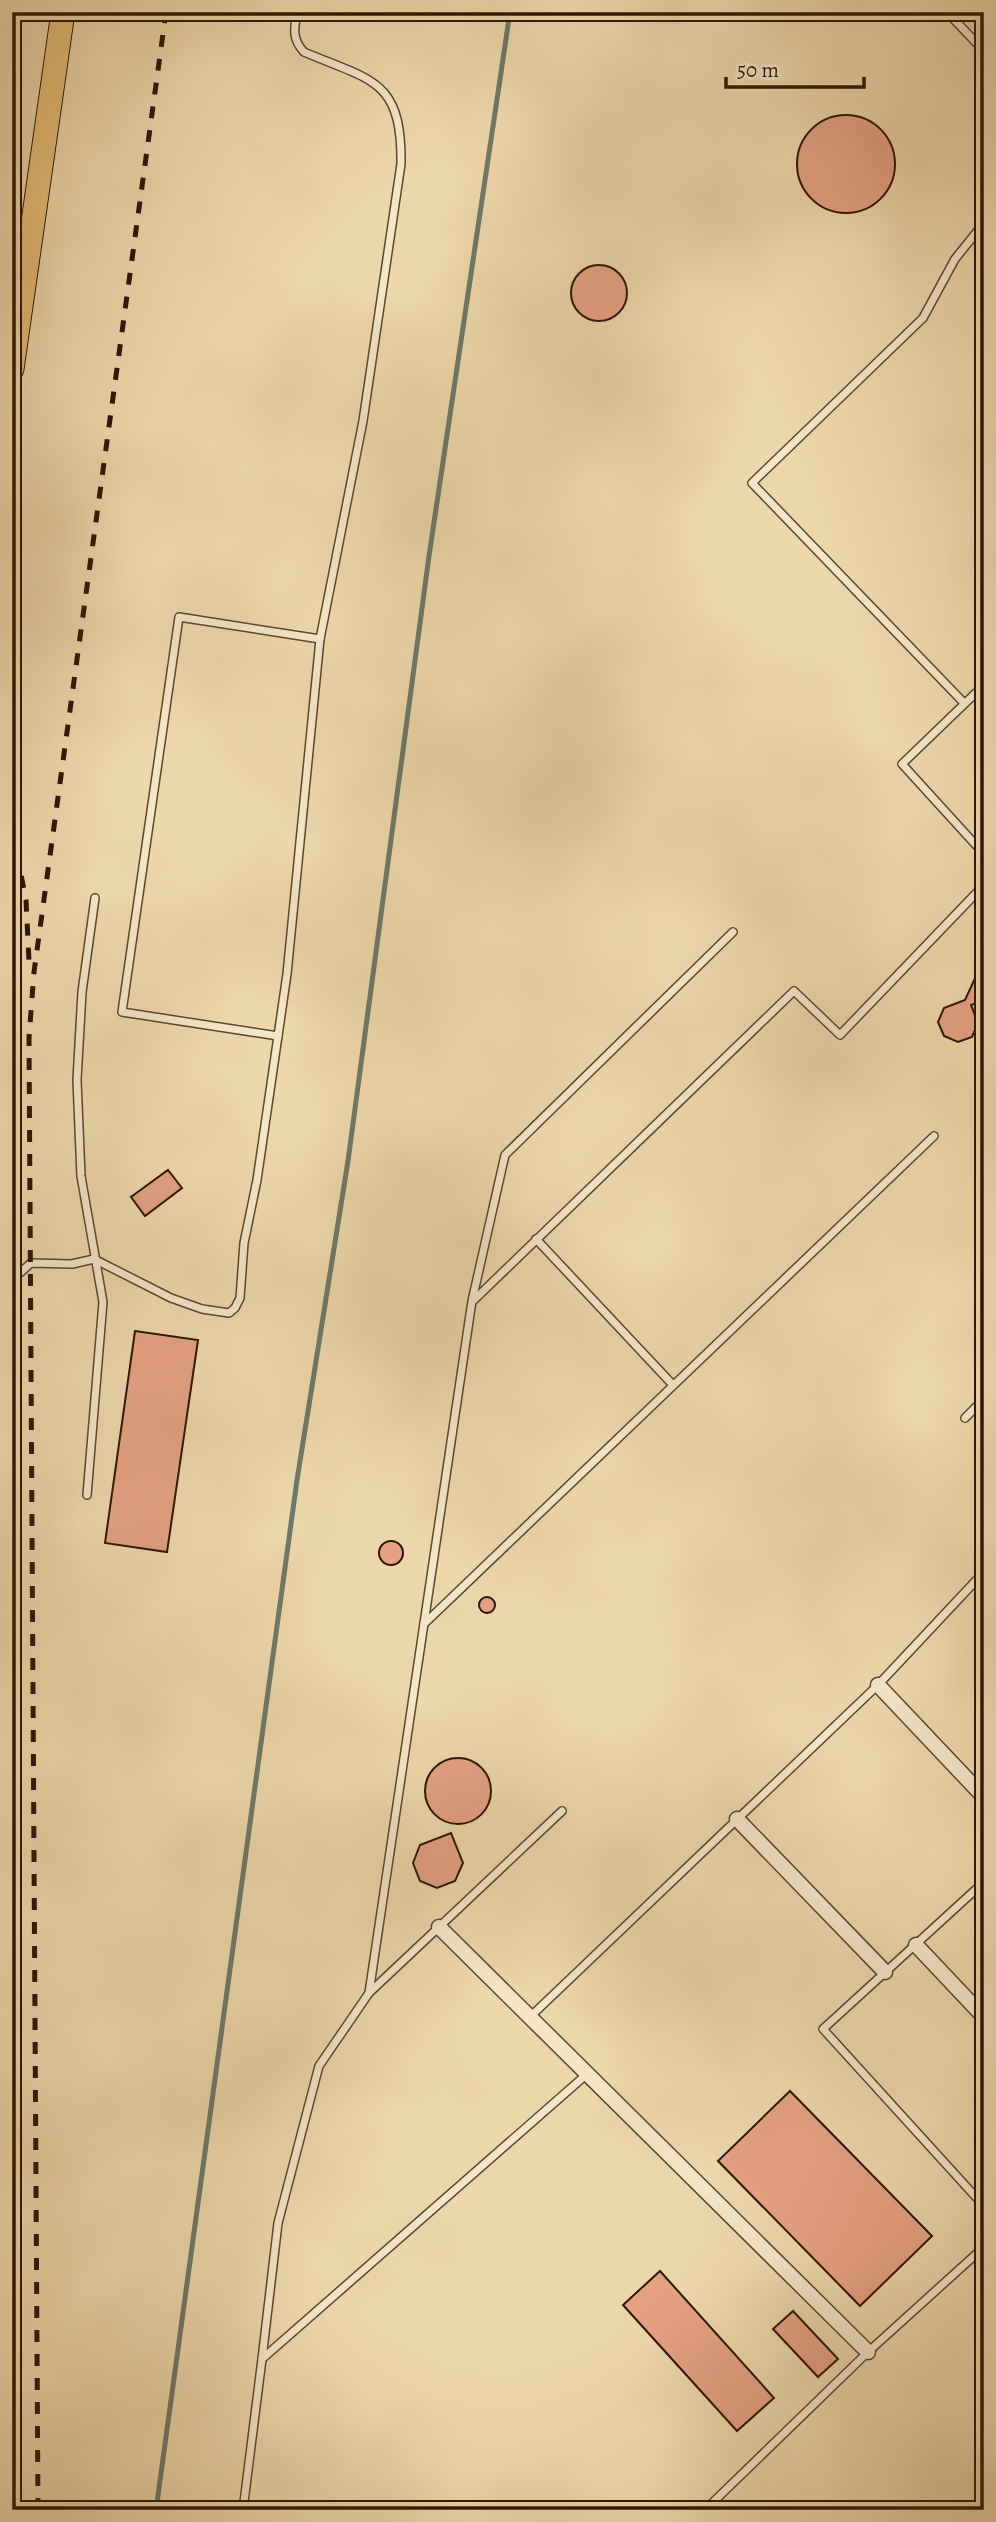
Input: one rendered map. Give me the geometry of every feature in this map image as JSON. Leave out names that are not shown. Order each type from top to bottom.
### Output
[{"type":"main road","points":[[12,369],[63,12]]},
{"type":"street","points":[[878,1685],[984,1797]]},
{"type":"street","points":[[737,1819],[885,1972]]},
{"type":"street","points":[[439,1927],[868,2352]]},
{"type":"street","points":[[916,1945],[984,2017]]},
{"type":"lane","points":[[12,1280],[31,1263],[72,1264],[94,1259],[182,1302],[229,1313],[240,1298],[244,1243],[257,1180],[278,1037],[320,639],[363,421],[401,164],[402,129],[396,108],[376,83],[304,52],[296,43],[294,30],[297,12]]},
{"type":"lane","points":[[947,12],[984,51]]},
{"type":"lane","points":[[964,704],[752,483],[923,318],[955,259],[984,223]]},
{"type":"lane","points":[[278,1037],[122,1012],[179,617],[320,639]]},
{"type":"lane","points":[[984,685],[902,764],[984,854]]},
{"type":"lane","points":[[472,1301],[794,990],[840,1035],[984,885]]},
{"type":"lane","points":[[87,1495],[103,1302],[81,1176],[77,1080],[82,992],[95,898]]},
{"type":"lane","points":[[369,1993],[472,1301],[505,1155],[733,932]]},
{"type":"lane","points":[[424,1623],[934,1136]]},
{"type":"lane","points":[[536,1239],[673,1385]]},
{"type":"lane","points":[[965,1418],[984,1399]]},
{"type":"lane","points":[[530,2017],[878,1685],[984,1572]]},
{"type":"lane","points":[[243,2510],[278,2223],[318,2067],[369,1993],[562,1811]]},
{"type":"lane","points":[[984,1882],[823,2029],[984,2206]]},
{"type":"lane","points":[[262,2359],[588,2074]]},
{"type":"lane","points":[[705,2510],[868,2352],[984,2247]]},
{"type":"building","points":[[846,115],[865,119],[880,130],[891,145],[895,164],[891,183],[880,198],[865,209],[846,213],[827,209],[812,198],[801,183],[797,164],[801,145],[812,130],[827,119]]},
{"type":"building","points":[[599,265],[614,270],[622,278],[627,293],[622,308],[614,316],[599,321],[584,316],[576,308],[571,293],[576,278],[584,270]]},
{"type":"building","points":[[984,959],[984,1000],[971,1005],[978,1023],[972,1037],[958,1042],[944,1036],[938,1022],[944,1008],[965,1000]]},
{"type":"building","points":[[168,1170],[182,1188],[145,1216],[131,1197]]},
{"type":"building","points":[[135,1331],[198,1340],[167,1552],[105,1543]]},
{"type":"building","points":[[391,1541],[402,1548],[403,1553],[396,1564],[391,1565],[380,1558],[379,1553],[386,1542]]},
{"type":"building","points":[[487,1597],[493,1599],[493,1611],[487,1613],[481,1611],[479,1605],[481,1599]]},
{"type":"building","points":[[458,1758],[471,1760],[481,1768],[489,1778],[489,1804],[481,1814],[471,1822],[458,1824],[445,1822],[435,1814],[427,1804],[425,1791],[427,1778],[435,1768],[445,1760]]},
{"type":"building","points":[[451,1833],[463,1863],[455,1881],[437,1888],[420,1881],[413,1863],[420,1845]]},
{"type":"building","points":[[790,2091],[932,2236],[860,2306],[718,2161]]},
{"type":"building","points":[[660,2271],[774,2398],[737,2431],[623,2305]]},
{"type":"building","points":[[793,2311],[838,2359],[818,2377],[773,2329]]},
{"type":"waterway","points":[[156,2510],[297,1480],[348,1161],[429,556],[510,12]]},
{"type":"railway","points":[[38,2510],[29,1038],[34,972],[166,12]]},
{"type":"railway","points":[[12,829],[26,900],[29,961]]}]
